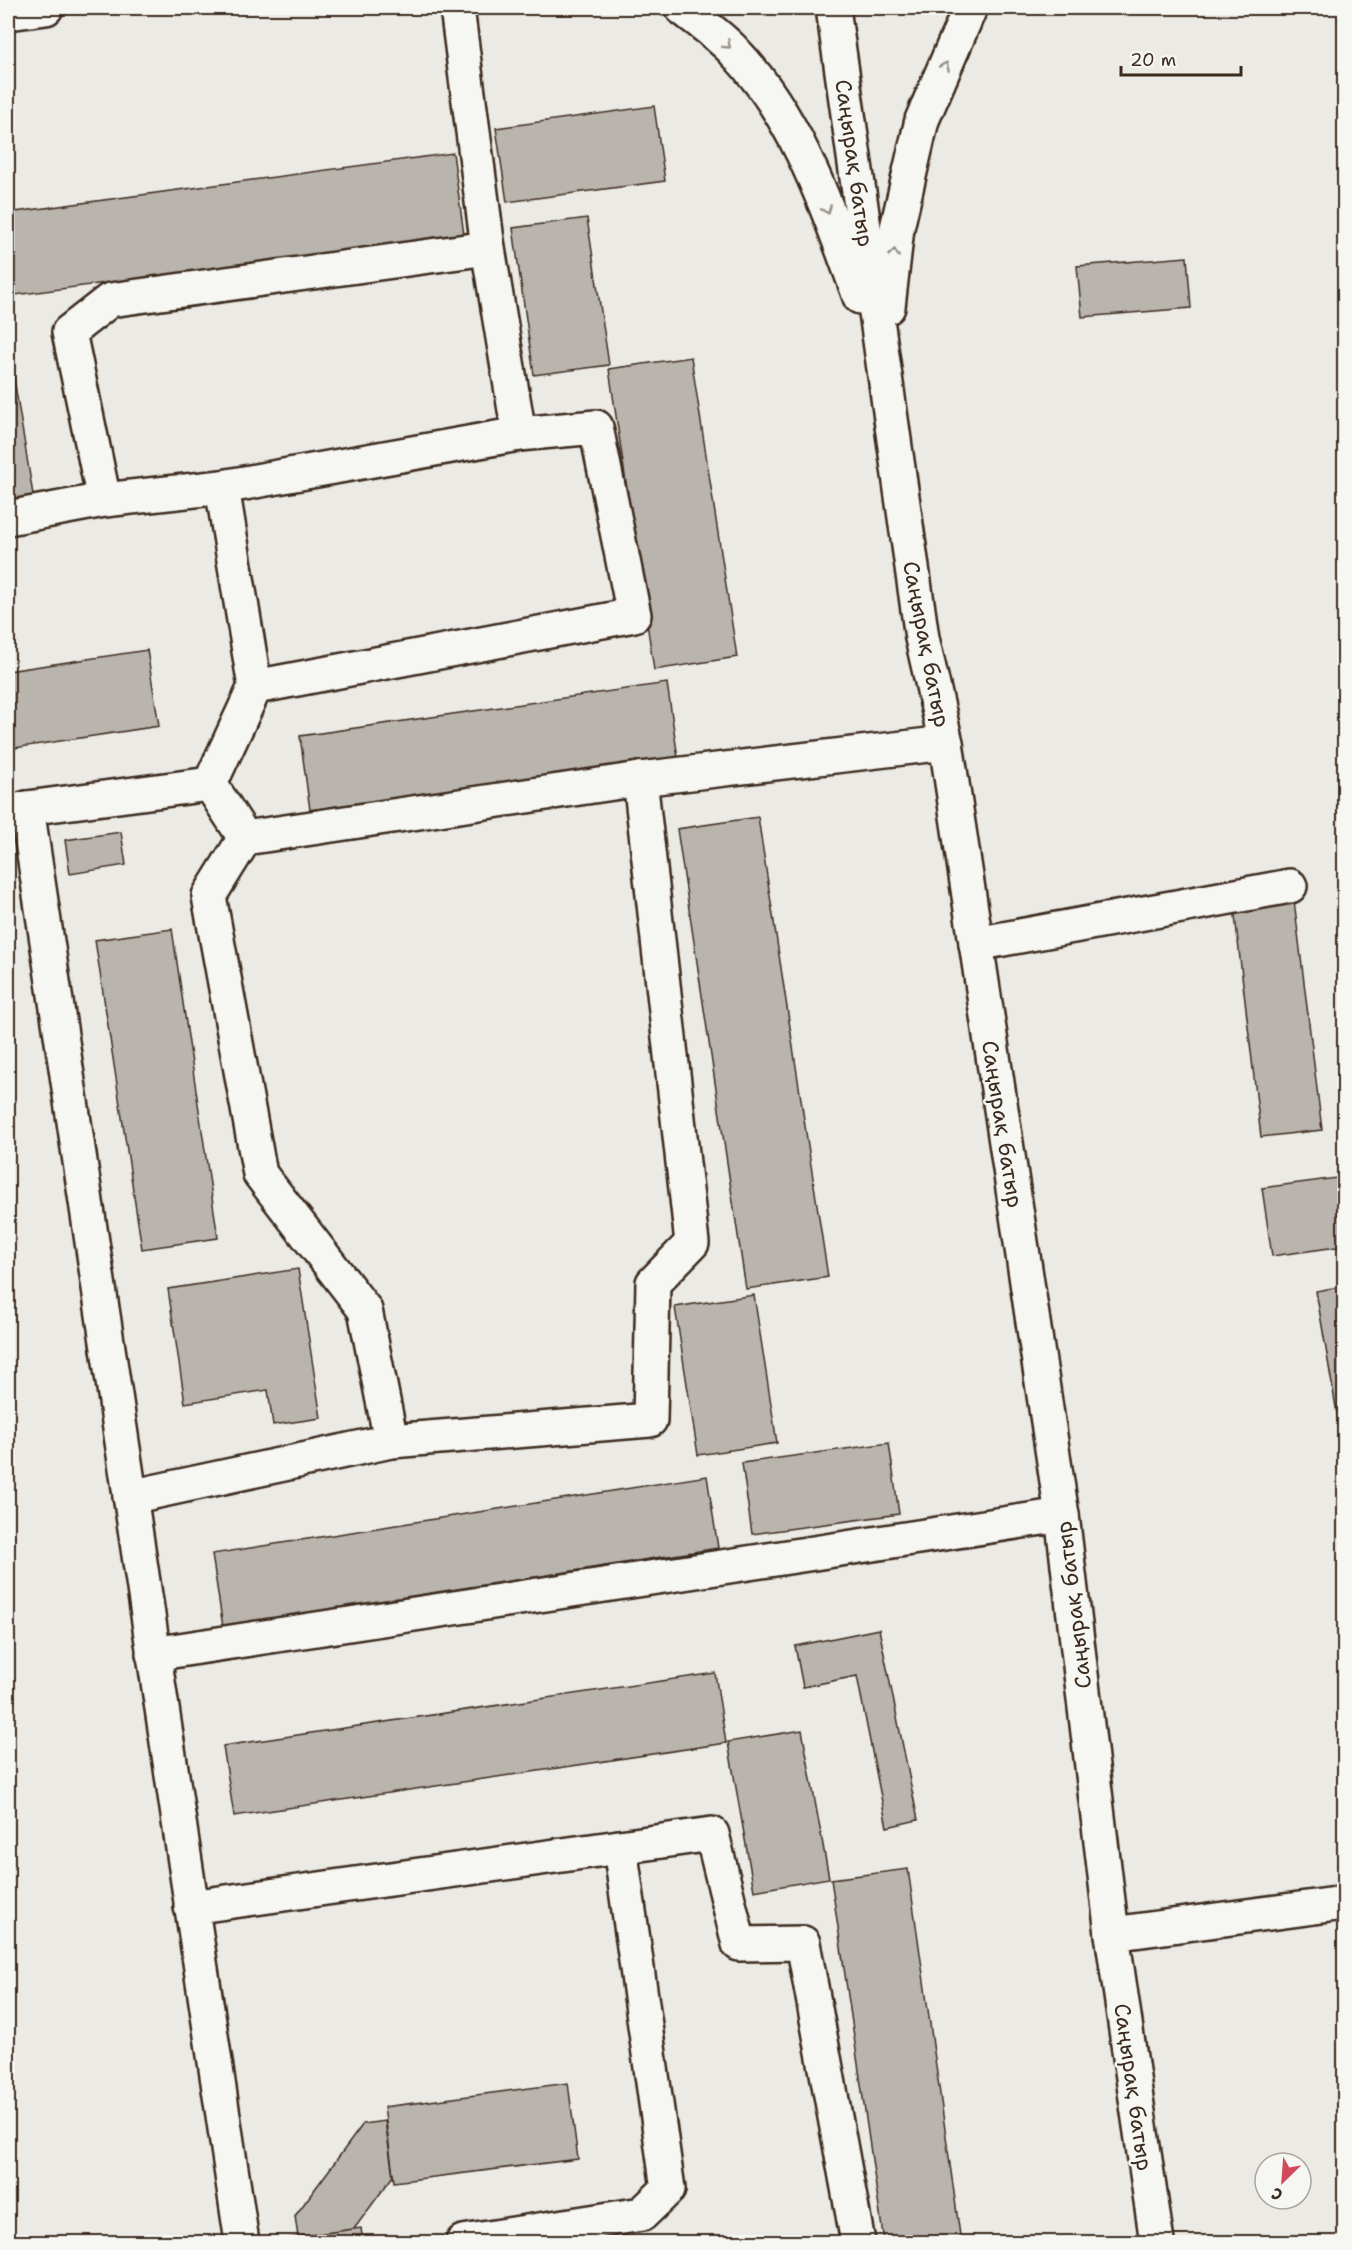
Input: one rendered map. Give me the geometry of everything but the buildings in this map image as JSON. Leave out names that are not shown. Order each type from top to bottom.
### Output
[{"type":"street","points":[[8,13],[46,8]]},
{"type":"street","points":[[458,8],[488,248],[519,434]]},
{"type":"street","points":[[682,8],[732,48],[770,94],[808,163],[882,355]]},
{"type":"street","name":"Саңырақ батыр","points":[[833,8],[922,638],[946,743],[1062,1515],[1112,1934],[1157,2242]]},
{"type":"street","points":[[882,355],[897,228],[922,120],[970,8]]},
{"type":"street","points":[[104,500],[69,332],[110,300],[488,248]]},
{"type":"street","points":[[8,518],[104,500],[222,487],[519,434],[596,427],[634,615],[255,687]]},
{"type":"street","points":[[210,784],[255,687],[222,487]]},
{"type":"street","points":[[391,1441],[365,1310],[260,1174],[209,896],[245,838],[640,779],[946,743]]},
{"type":"street","points":[[130,1497],[391,1441],[650,1420],[653,1283],[692,1243],[640,779]]},
{"type":"street","points":[[210,784],[17,811],[130,1497],[242,2242]]},
{"type":"street","points":[[210,784],[245,838]]},
{"type":"street","points":[[976,944],[1290,886]]},
{"type":"street","points":[[153,1654],[1062,1515]]},
{"type":"street","points":[[192,1907],[712,1834],[739,1944],[804,1943],[858,2242]]},
{"type":"street","points":[[463,2242],[642,2214],[668,2189],[620,1846]]},
{"type":"street","points":[[1112,1934],[1344,1903]]}]
